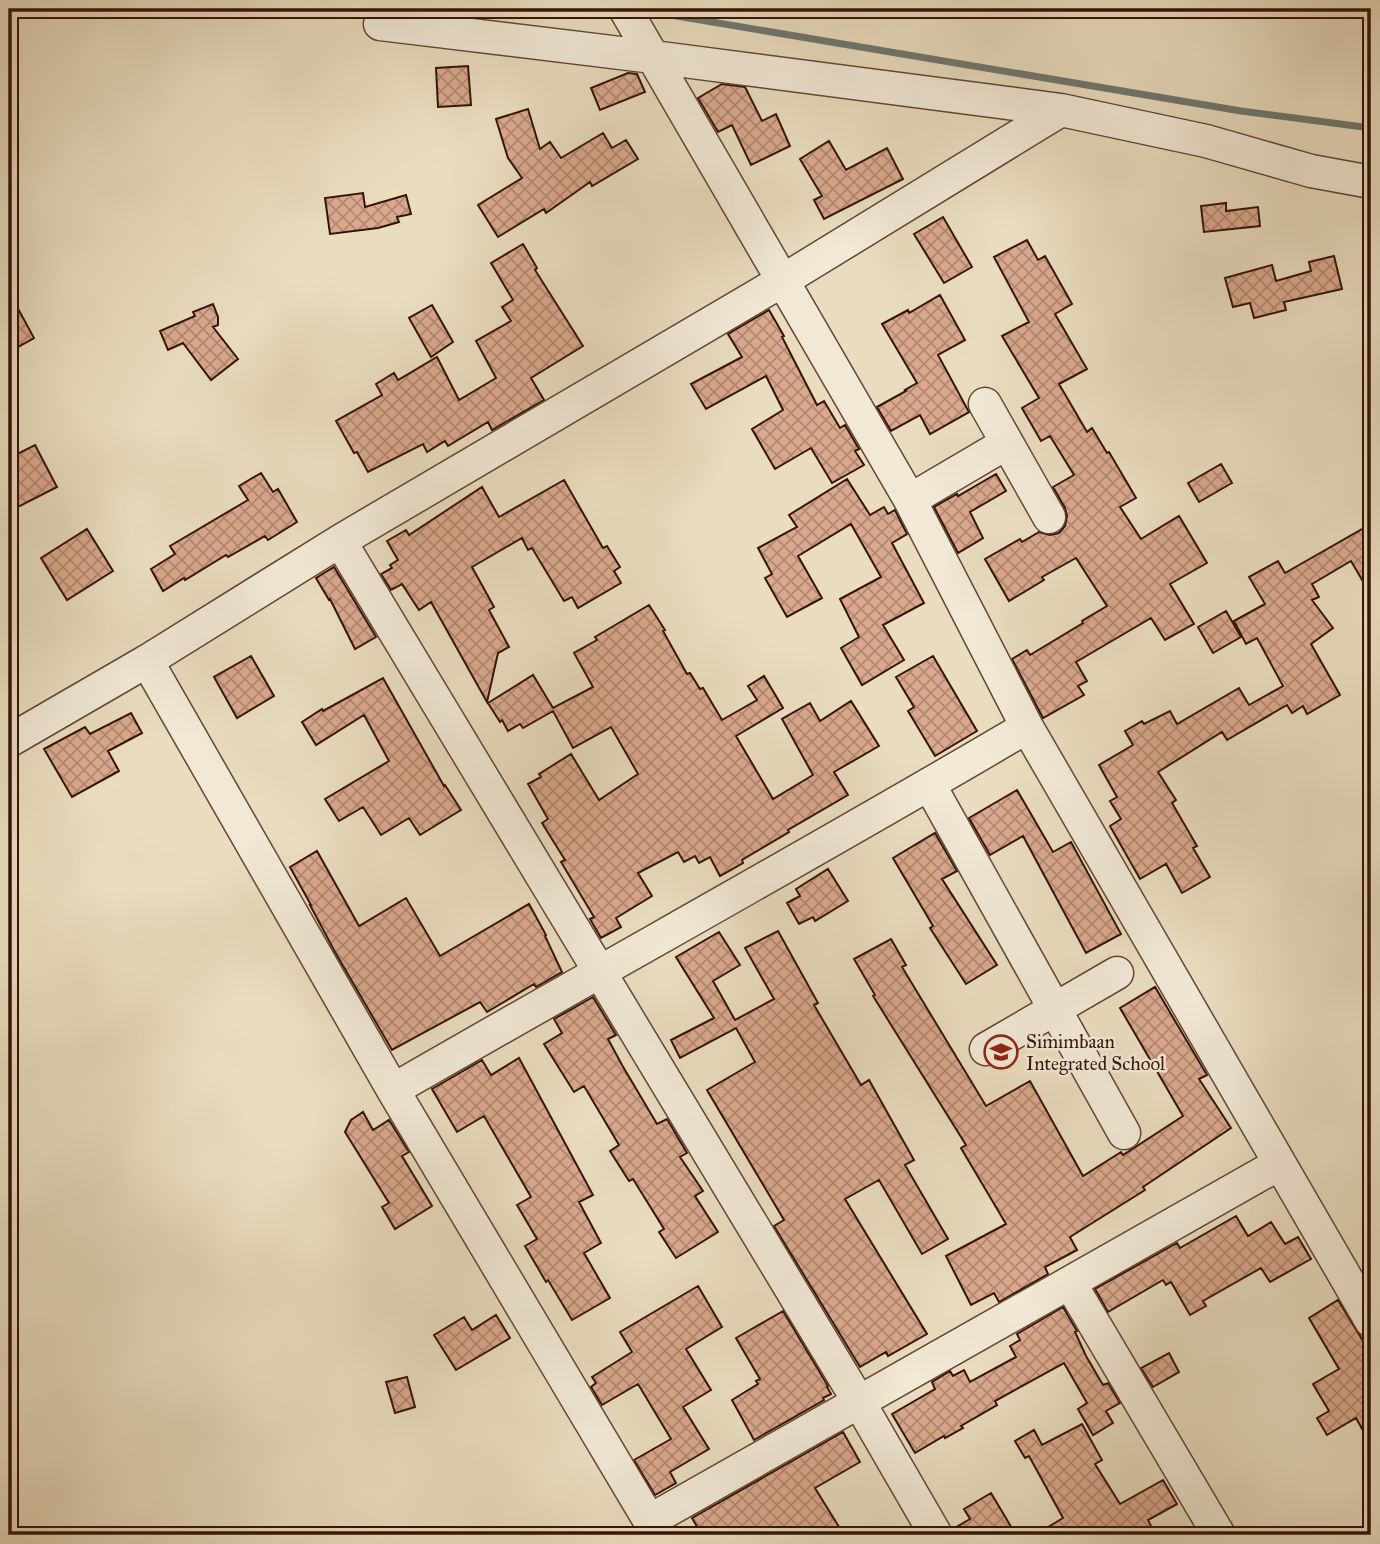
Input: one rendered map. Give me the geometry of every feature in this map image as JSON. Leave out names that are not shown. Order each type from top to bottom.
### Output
[{"type":"street","points":[[625,9],[910,500],[1027,727],[1371,1321]]},
{"type":"street","points":[[380,24],[1061,110],[1206,141],[1311,171],[1371,182]]},
{"type":"street","points":[[9,741],[147,661],[340,541],[782,281],[1061,110]]},
{"type":"street","points":[[985,404],[1049,517]]},
{"type":"street","points":[[910,500],[1007,443]]},
{"type":"street","points":[[340,541],[859,1402],[936,1535]]},
{"type":"street","points":[[147,661],[393,1090],[653,1528],[859,1402],[1279,1164]]},
{"type":"street","points":[[393,1090],[1027,727]]},
{"type":"street","points":[[929,785],[1124,1133]]},
{"type":"street","points":[[986,1049],[1117,973]]},
{"type":"street","points":[[1070,1283],[1219,1535]]},
{"type":"building","points":[[468,66],[471,105],[438,107],[436,68]]},
{"type":"building","points":[[628,73],[637,74],[645,92],[600,110],[591,88]]},
{"type":"building","points":[[722,84],[745,87],[762,121],[776,114],[790,146],[751,165],[732,125],[718,132],[698,98]]},
{"type":"building","points":[[528,109],[540,149],[550,142],[561,158],[603,133],[612,148],[626,140],[638,159],[592,186],[590,182],[546,213],[544,209],[498,237],[478,205],[522,178],[508,158],[496,119]]},
{"type":"building","points":[[829,141],[846,170],[887,148],[903,179],[824,219],[814,200],[822,196],[800,159]]},
{"type":"building","points":[[363,193],[365,207],[406,195],[411,214],[397,217],[399,222],[378,228],[330,234],[325,198]]},
{"type":"building","points":[[1226,203],[1226,211],[1258,207],[1260,226],[1204,232],[1201,206]]},
{"type":"building","points":[[943,217],[972,267],[944,283],[914,234]]},
{"type":"building","points":[[1027,240],[1038,260],[1045,256],[1072,304],[1055,314],[1087,369],[1059,384],[1087,432],[1092,428],[1136,498],[1120,507],[1141,539],[1179,516],[1207,563],[1170,584],[1194,624],[1165,640],[1151,618],[1076,662],[1087,681],[1078,686],[1084,695],[1043,718],[1012,659],[1027,650],[1030,655],[1107,606],[1076,558],[1042,577],[1044,580],[1009,601],[985,559],[1020,539],[1022,542],[1039,532],[1050,535],[1059,533],[1065,526],[1067,516],[1053,487],[1074,475],[1050,436],[1041,441],[1022,408],[1039,398],[1002,336],[1029,322],[994,257]]},
{"type":"building","points":[[523,244],[537,268],[535,270],[583,346],[531,378],[544,400],[492,430],[488,422],[448,446],[445,441],[427,452],[423,444],[368,472],[336,421],[382,395],[376,384],[394,373],[398,380],[437,357],[459,400],[496,378],[476,341],[511,321],[502,307],[513,300],[491,263]]},
{"type":"building","points":[[1334,256],[1342,289],[1284,302],[1286,310],[1254,318],[1250,303],[1233,307],[1225,278],[1272,265],[1276,281],[1311,271],[1309,262]]},
{"type":"building","points":[[9,292],[34,338],[9,352]]},
{"type":"building","points":[[940,295],[965,340],[938,355],[969,412],[930,434],[920,415],[891,431],[877,407],[917,383],[882,324],[908,310],[909,313]]},
{"type":"building","points":[[213,304],[218,325],[213,327],[238,359],[211,380],[183,343],[168,350],[160,331],[195,316],[193,312]]},
{"type":"building","points":[[432,305],[453,342],[431,357],[409,318]]},
{"type":"building","points":[[769,310],[817,405],[824,401],[840,428],[845,425],[859,449],[855,451],[864,465],[832,483],[811,448],[775,469],[752,429],[783,410],[766,376],[706,409],[691,384],[742,357],[728,334]]},
{"type":"building","points":[[35,445],[57,487],[18,507],[9,488],[9,458]]},
{"type":"building","points":[[1221,464],[1232,483],[1199,502],[1188,483]]},
{"type":"building","points":[[261,473],[273,492],[278,489],[297,522],[268,540],[265,536],[228,557],[226,555],[163,591],[151,569],[175,554],[170,546],[248,500],[239,486]]},
{"type":"building","points":[[996,474],[1006,491],[970,512],[983,538],[958,553],[934,507]]},
{"type":"building","points":[[847,479],[870,515],[884,507],[888,514],[895,510],[907,534],[892,543],[924,603],[883,625],[904,660],[862,685],[841,648],[859,637],[840,599],[881,577],[851,524],[798,556],[822,598],[787,617],[765,578],[772,574],[758,548],[797,527],[789,515]]},
{"type":"building","points":[[564,480],[603,548],[607,546],[620,567],[614,571],[621,583],[578,608],[572,597],[564,601],[532,548],[528,550],[522,538],[472,567],[494,607],[489,610],[509,647],[498,653],[487,702],[431,602],[419,610],[402,584],[391,590],[381,574],[392,568],[390,565],[398,560],[387,541],[406,530],[409,535],[482,487],[499,517]]},
{"type":"building","points":[[1371,524],[1371,595],[1351,561],[1312,584],[1319,597],[1312,600],[1333,628],[1311,644],[1340,695],[1307,714],[1303,706],[1292,713],[1287,705],[1227,740],[1222,732],[1158,772],[1176,800],[1172,803],[1197,846],[1193,848],[1210,877],[1182,893],[1166,864],[1140,879],[1110,826],[1121,819],[1110,801],[1117,797],[1099,765],[1133,745],[1125,731],[1142,721],[1144,724],[1170,711],[1177,724],[1239,688],[1249,705],[1283,686],[1257,638],[1246,644],[1234,621],[1265,604],[1249,577],[1278,561],[1285,573]]},
{"type":"building","points":[[87,529],[113,571],[67,600],[41,558]]},
{"type":"building","points":[[334,567],[376,637],[355,649],[330,599],[316,578]]},
{"type":"building","points":[[649,605],[687,674],[690,673],[700,689],[703,688],[722,720],[757,700],[748,686],[764,676],[783,708],[736,736],[773,799],[813,775],[782,719],[810,703],[820,721],[851,701],[879,746],[834,772],[848,795],[788,830],[789,832],[720,876],[710,857],[699,863],[695,856],[684,862],[678,852],[638,873],[652,896],[616,918],[621,927],[601,938],[590,919],[594,917],[561,862],[565,860],[542,823],[548,819],[528,784],[571,754],[599,800],[638,774],[611,727],[573,748],[553,711],[523,728],[520,724],[508,731],[488,703],[533,675],[553,708],[593,687],[574,653],[597,640],[595,637]]},
{"type":"building","points":[[1226,611],[1241,637],[1213,653],[1198,627]]},
{"type":"building","points":[[251,656],[274,696],[237,718],[214,677]]},
{"type":"building","points":[[933,656],[977,731],[935,756],[908,711],[914,707],[896,677]]},
{"type":"building","points":[[383,678],[444,786],[461,810],[420,835],[409,818],[381,835],[363,807],[339,821],[325,799],[389,761],[364,715],[316,745],[302,722]]},
{"type":"building","points":[[131,713],[142,733],[108,751],[119,771],[72,797],[44,749],[85,727],[90,734]]},
{"type":"building","points":[[1017,790],[1053,852],[1071,842],[1121,934],[1086,953],[1023,836],[990,855],[969,818]]},
{"type":"building","points":[[935,833],[957,871],[942,879],[997,965],[966,984],[930,928],[933,926],[893,858]]},
{"type":"building","points":[[317,851],[359,926],[406,898],[440,956],[529,904],[562,972],[536,987],[534,984],[487,1012],[480,1002],[392,1050],[290,867]]},
{"type":"building","points":[[828,869],[848,901],[815,921],[813,917],[799,924],[787,903],[800,896],[796,889]]},
{"type":"building","points":[[778,931],[818,1003],[814,1005],[861,1085],[869,1080],[914,1160],[905,1165],[948,1239],[922,1254],[879,1180],[845,1199],[927,1334],[888,1356],[886,1352],[860,1367],[774,1226],[784,1220],[707,1090],[755,1062],[736,1028],[680,1058],[671,1040],[714,1018],[676,957],[719,932],[740,965],[713,981],[735,1020],[774,999],[745,948]]},
{"type":"building","points":[[891,939],[906,965],[902,967],[986,1106],[1030,1081],[1083,1176],[1121,1152],[1123,1155],[1183,1116],[1120,1008],[1155,987],[1207,1075],[1199,1079],[1231,1128],[1143,1187],[1145,1190],[1070,1237],[1077,1250],[1045,1267],[1048,1274],[999,1302],[994,1293],[971,1305],[946,1256],[1006,1224],[961,1148],[966,1145],[873,996],[875,995],[854,959]]},
{"type":"building","points":[[593,997],[616,1035],[608,1039],[657,1124],[667,1119],[687,1153],[680,1157],[703,1191],[695,1196],[718,1232],[676,1258],[659,1232],[664,1229],[633,1179],[629,1181],[610,1151],[619,1145],[584,1086],[574,1092],[544,1044],[562,1033],[554,1019]]},
{"type":"building","points":[[519,1058],[593,1195],[579,1202],[601,1243],[584,1253],[610,1298],[572,1320],[525,1246],[537,1239],[517,1205],[531,1197],[484,1116],[457,1132],[432,1089],[482,1060],[491,1075]]},
{"type":"building","points":[[363,1112],[373,1130],[389,1120],[409,1152],[402,1156],[432,1206],[395,1229],[382,1207],[389,1203],[345,1132],[351,1120]]},
{"type":"building","points":[[1236,1216],[1248,1236],[1271,1222],[1285,1244],[1298,1237],[1311,1259],[1270,1282],[1261,1268],[1203,1301],[1206,1306],[1190,1315],[1171,1282],[1166,1285],[1163,1280],[1108,1312],[1095,1289],[1177,1243],[1180,1248]]},
{"type":"building","points":[[698,1286],[722,1327],[686,1349],[711,1390],[683,1407],[709,1449],[670,1472],[676,1483],[655,1495],[634,1460],[671,1439],[638,1384],[602,1405],[591,1387],[596,1383],[592,1377],[632,1352],[620,1332]]},
{"type":"building","points":[[1338,1300],[1371,1354],[1371,1445],[1356,1418],[1327,1435],[1317,1418],[1329,1411],[1313,1384],[1339,1369],[1309,1318]]},
{"type":"building","points":[[1063,1307],[1103,1385],[1108,1383],[1120,1403],[1106,1411],[1113,1423],[1093,1435],[1078,1409],[1087,1403],[1064,1363],[995,1401],[997,1405],[961,1426],[963,1428],[915,1453],[892,1414],[935,1389],[932,1382],[950,1371],[953,1376],[964,1370],[970,1382],[1016,1357],[1010,1346],[1020,1340],[1017,1334]]},
{"type":"building","points":[[783,1311],[831,1394],[754,1440],[732,1400],[758,1384],[756,1381],[760,1379],[736,1338]]},
{"type":"building","points":[[496,1315],[510,1338],[456,1370],[434,1335],[464,1317],[472,1330]]},
{"type":"building","points":[[1169,1353],[1179,1372],[1153,1387],[1141,1368]]},
{"type":"building","points":[[407,1377],[415,1407],[395,1413],[386,1382]]},
{"type":"building","points":[[1082,1424],[1102,1460],[1095,1464],[1120,1504],[1163,1480],[1177,1504],[1148,1520],[1152,1528],[1139,1535],[1035,1535],[1063,1518],[1029,1456],[1025,1458],[1015,1441],[1034,1430],[1042,1445]]},
{"type":"building","points":[[843,1432],[860,1462],[815,1488],[844,1535],[702,1535],[692,1518]]},
{"type":"building","points":[[991,1493],[1016,1535],[954,1535],[953,1529],[970,1519],[964,1509]]},
{"type":"waterway","points":[[659,13],[1241,111],[1371,128]]},
{"type":"place","name":"Simimbaan Integrated School","points":[[1001,1052]]}]
